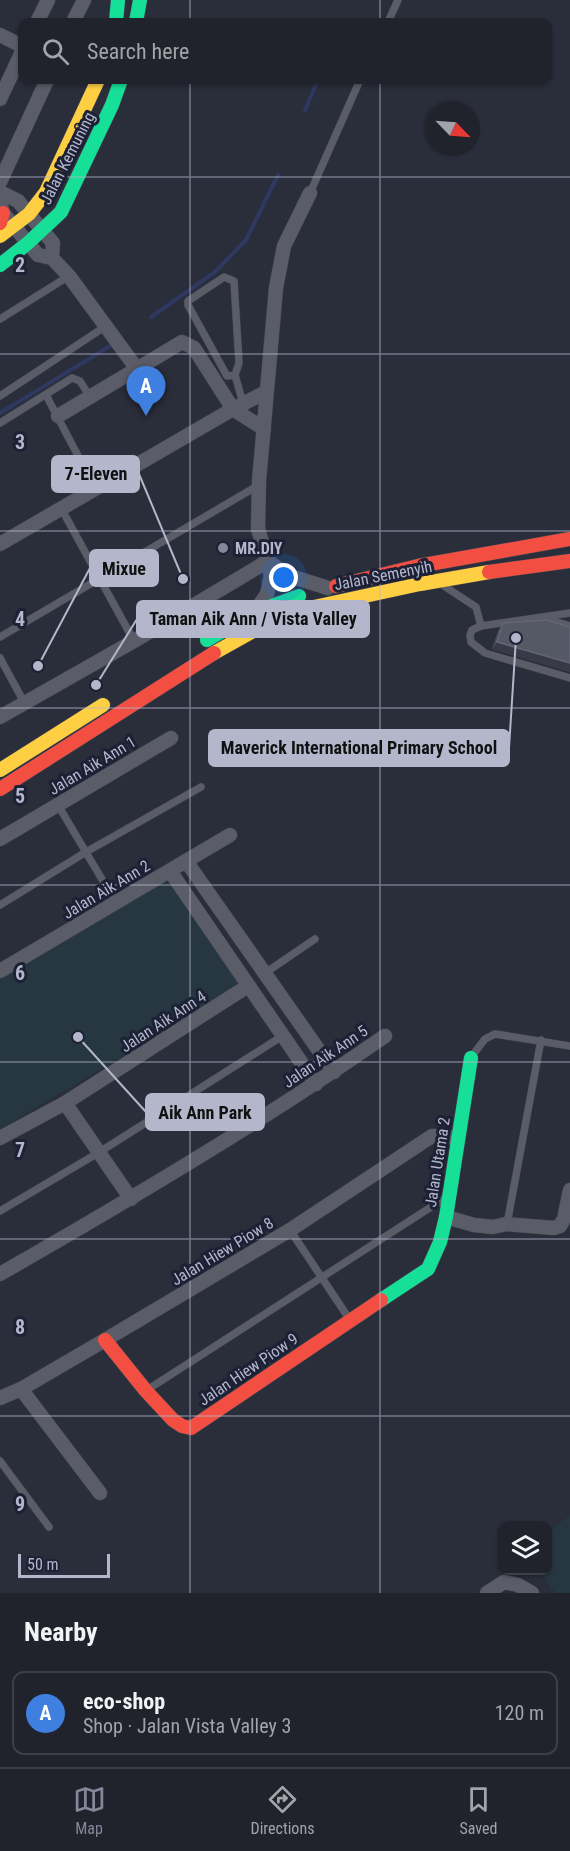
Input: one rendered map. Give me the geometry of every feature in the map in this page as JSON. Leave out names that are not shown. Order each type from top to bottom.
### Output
[{"type":"street","points":[[39,18],[48,0]]},
{"type":"street","points":[[75,18],[84,0]]},
{"type":"street","points":[[116,18],[118,0]]},
{"type":"street","points":[[137,18],[140,0]]},
{"type":"street","points":[[0,35],[18,44]]},
{"type":"street","points":[[0,99],[18,61]]},
{"type":"street","points":[[0,182],[45,84]]},
{"type":"street","name":"Jalan Kemuning","points":[[0,236],[29,214],[46,192],[96,84]]},
{"type":"street","name":"Jalan Kemuning","points":[[5,261],[61,212],[112,105],[120,84]]},
{"type":"street","points":[[0,192],[18,201],[53,243]]},
{"type":"street","points":[[18,201],[46,192]]},
{"type":"street","points":[[255,612],[267,594],[271,576],[258,529],[259,485],[276,288],[284,246],[310,193]]},
{"type":"street","points":[[45,256],[53,243],[61,212]]},
{"type":"street","points":[[1,213],[28,243],[69,276],[137,369]]},
{"type":"street","points":[[5,261],[45,256]]},
{"type":"street","points":[[58,416],[182,342],[194,348],[238,406],[264,429]]},
{"type":"street","points":[[0,544],[266,392]]},
{"type":"street","name":"Jalan Semenyih","points":[[194,649],[255,612],[286,600],[418,566],[570,539]]},
{"type":"street","points":[[268,561],[287,575],[328,588]]},
{"type":"street","points":[[0,717],[268,561]]},
{"type":"street","name":"Jalan Semenyih","points":[[0,789],[219,650],[262,626],[300,610],[436,581],[570,561]]},
{"type":"street","points":[[0,770],[114,698]]},
{"type":"street","name":"Jalan Aik Ann 1","points":[[0,839],[171,738]]},
{"type":"street","name":"Jalan Aik Ann 2","points":[[0,971],[230,835]]},
{"type":"street","points":[[186,861],[334,1072]]},
{"type":"street","points":[[170,871],[316,1084]]},
{"type":"street","name":"Jalan Aik Ann 4","points":[[0,1138],[65,1103],[249,986]]},
{"type":"street","name":"Jalan Aik Ann 5","points":[[0,1274],[130,1199],[316,1084],[385,1036]]},
{"type":"street","name":"Jalan Utama 2","points":[[428,1269],[440,1242],[446,1217],[471,1058]]},
{"type":"street","points":[[65,1103],[130,1199]]},
{"type":"street","name":"Jalan Hiew Piow 8","points":[[0,1398],[21,1389],[290,1230],[432,1136],[458,1138]]},
{"type":"street","points":[[446,1217],[474,1225],[493,1227],[506,1224],[554,1228],[561,1226],[564,1219],[570,1190]]},
{"type":"street","name":"Jalan Hiew Piow 9","points":[[105,1340],[173,1420],[182,1426],[191,1428],[428,1269]]},
{"type":"street","points":[[21,1389],[100,1493]]},
{"type":"street","points":[[487,1593],[504,1582],[518,1585],[532,1593]]},
{"type":"lane","points":[[390,18],[398,0]]},
{"type":"lane","points":[[310,193],[358,84]]},
{"type":"lane","points":[[0,319],[69,276]]},
{"type":"lane","points":[[235,375],[227,376],[188,305],[188,301],[224,277],[234,281],[239,363],[235,375],[238,406]]},
{"type":"lane","points":[[0,396],[106,326]]},
{"type":"lane","points":[[0,423],[72,378],[80,381],[90,397]]},
{"type":"lane","points":[[46,395],[95,488]]},
{"type":"lane","points":[[0,637],[259,485]]},
{"type":"lane","points":[[61,508],[134,641]]},
{"type":"lane","points":[[436,581],[476,607],[481,626]]},
{"type":"lane","points":[[570,613],[481,626],[472,630],[470,635],[471,642],[476,648],[485,653],[570,678]]},
{"type":"lane","points":[[544,618],[570,626]]},
{"type":"lane","points":[[0,658],[25,704]]},
{"type":"lane","points":[[0,905],[86,852],[201,788]]},
{"type":"lane","points":[[58,805],[116,903]]},
{"type":"lane","points":[[265,973],[315,939]]},
{"type":"lane","points":[[471,1058],[485,1039],[495,1034],[570,1046]]},
{"type":"lane","points":[[0,1211],[98,1153],[284,1035]]},
{"type":"lane","points":[[506,1224],[540,1040]]},
{"type":"lane","points":[[146,1391],[450,1194]]},
{"type":"lane","points":[[290,1230],[350,1320]]},
{"type":"lane","points":[[0,1461],[49,1527]]},
{"type":"shaded area","points":[[163,883],[175,885],[243,985],[0,1129],[0,978]]},
{"type":"shaded area","points":[[570,1516],[570,1593],[555,1593],[543,1575],[552,1575],[552,1527]]},
{"type":"building","points":[[546,620],[570,627],[570,663],[497,642],[503,623]]},
{"type":"waterway","points":[[305,110],[316,84]]},
{"type":"waterway","points":[[151,317],[215,272],[246,240],[278,175]]},
{"type":"waterway","points":[[0,413],[110,346]]},
{"type":"traffic: fast","points":[[116,18],[118,0]]},
{"type":"traffic: fast","points":[[137,18],[140,0]]},
{"type":"traffic: fast","points":[[0,265],[61,212],[112,105],[120,84]]},
{"type":"traffic: fast","points":[[207,640],[255,612],[299,596]]},
{"type":"traffic: fast","points":[[381,1300],[428,1269],[440,1242],[471,1058]]},
{"type":"traffic: slow","points":[[0,236],[29,214],[46,192],[96,84]]},
{"type":"traffic: slow","points":[[214,653],[262,626],[300,610],[420,584],[489,572]]},
{"type":"traffic: slow","points":[[0,770],[103,705]]},
{"type":"traffic: jam","points":[[0,223],[3,213]]},
{"type":"traffic: jam","points":[[336,586],[418,566],[570,539]]},
{"type":"traffic: jam","points":[[489,572],[570,561]]},
{"type":"traffic: jam","points":[[0,789],[214,653]]},
{"type":"traffic: jam","points":[[105,1340],[173,1420],[182,1426],[191,1428],[381,1300]]},
{"type":"place","name":"eco-shop","points":[[146,416]]},
{"type":"place","name":"MR.DIY","points":[[223,548]]},
{"type":"place","name":"7-Eleven","points":[[183,579]]},
{"type":"place","name":"Maverick International Primary School","points":[[516,638]]},
{"type":"place","name":"Mixue","points":[[38,666]]},
{"type":"place","name":"Taman Aik Ann / Vista Valley","points":[[96,685]]},
{"type":"place","name":"Aik Ann Park","points":[[78,1037]]}]
